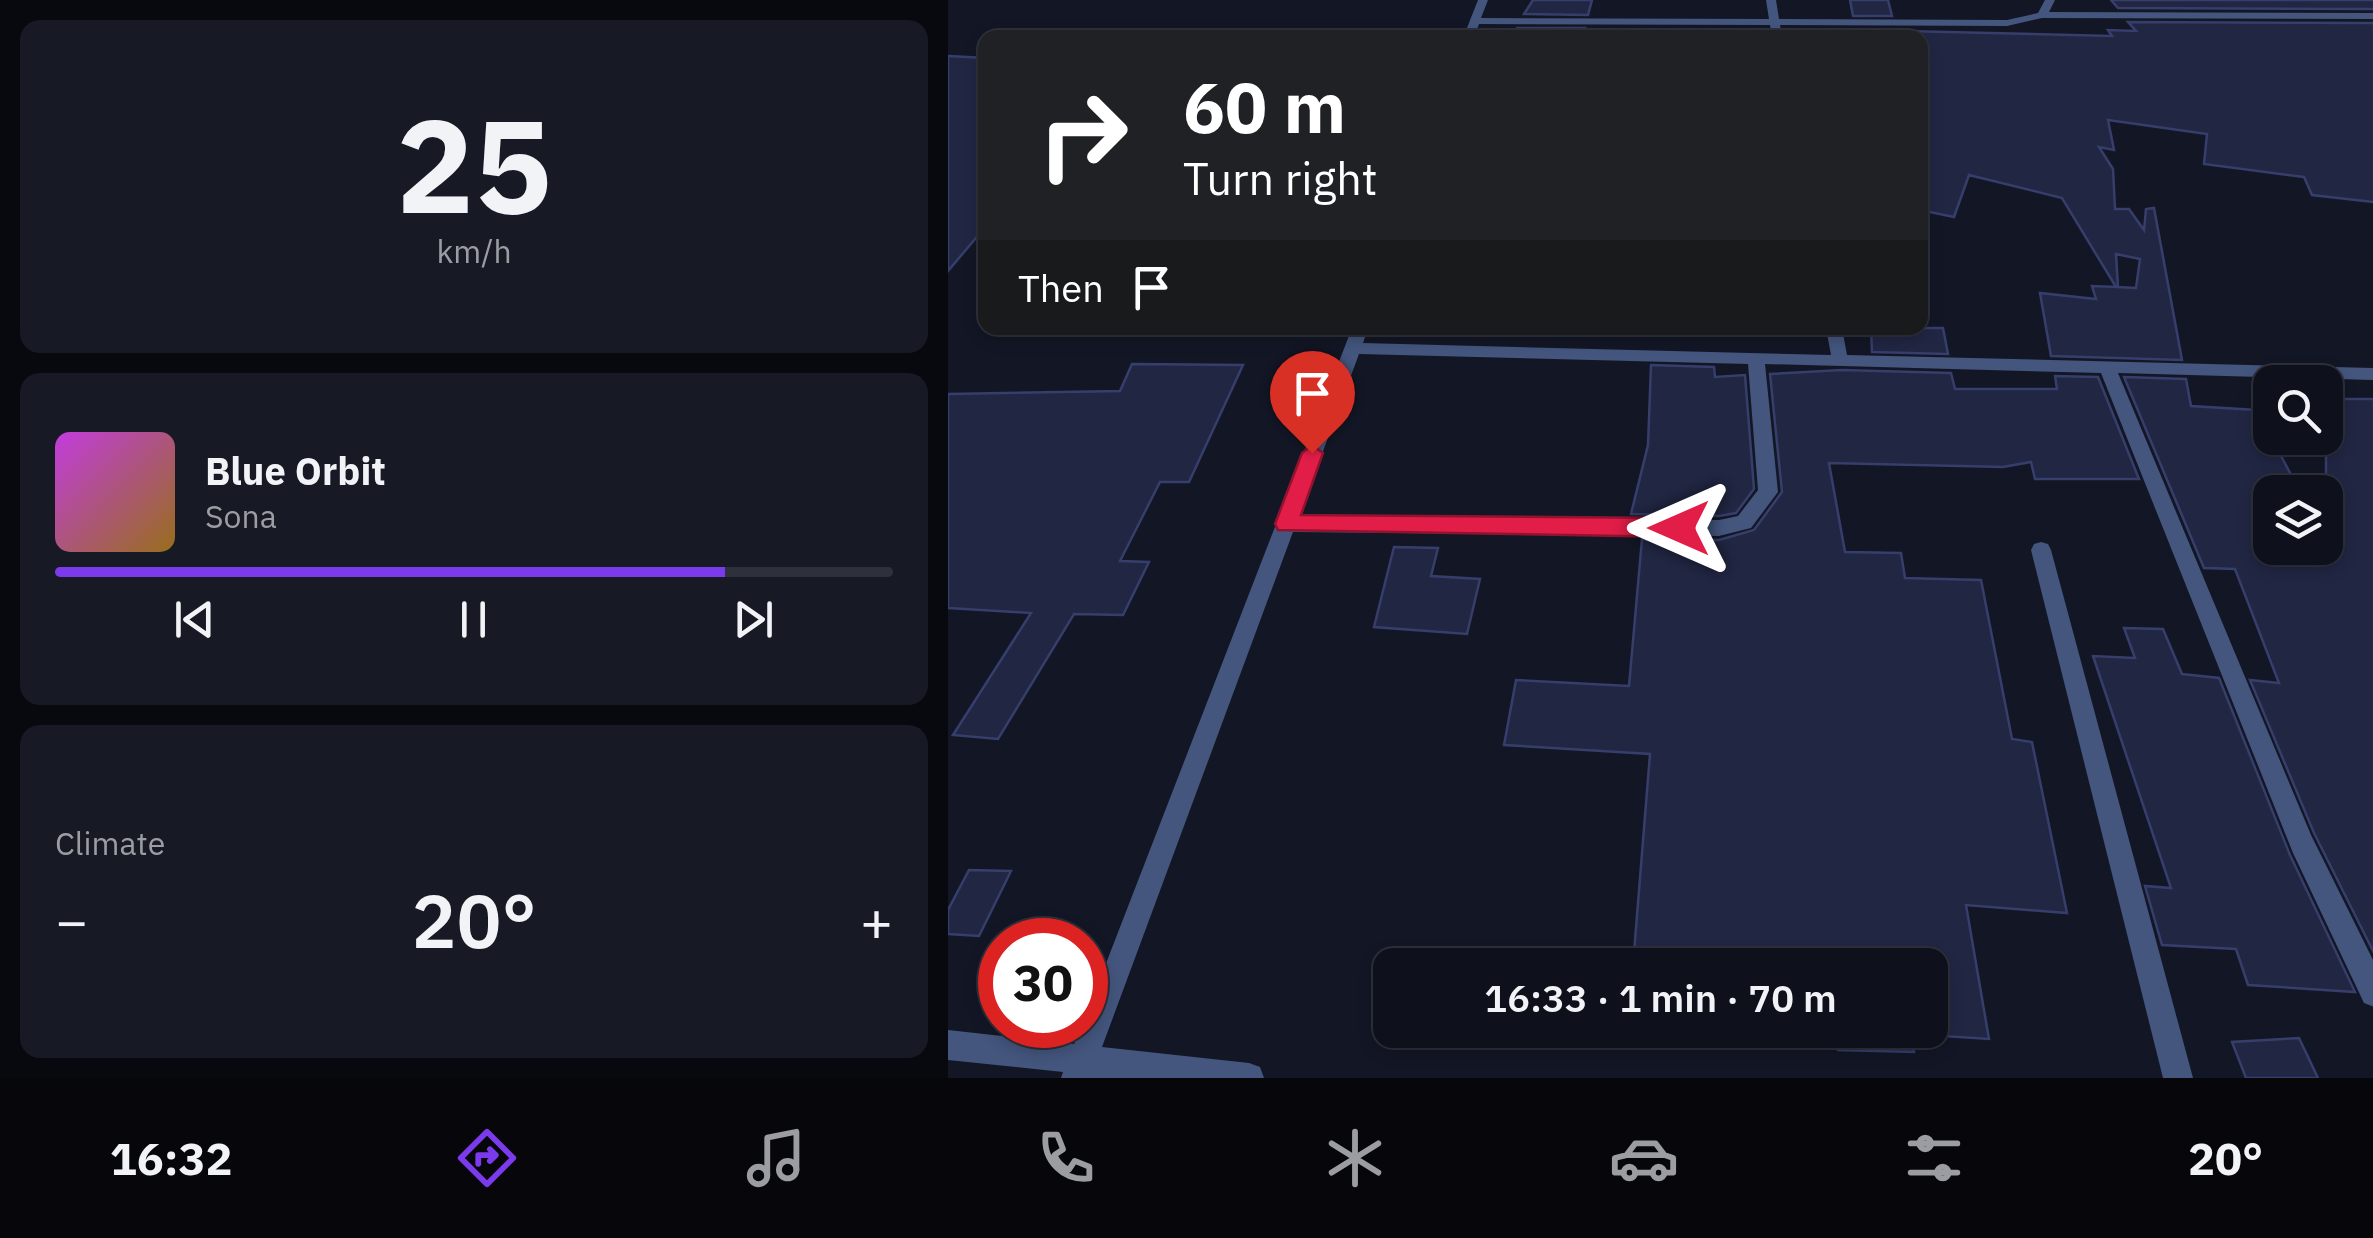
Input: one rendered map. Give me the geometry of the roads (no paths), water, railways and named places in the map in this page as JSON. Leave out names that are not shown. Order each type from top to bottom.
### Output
[{"type":"street","points":[[1471,30],[1483,0]]},
{"type":"street","points":[[1771,0],[1776,30]]},
{"type":"street","points":[[2042,16],[2050,0]]},
{"type":"street","points":[[1475,21],[1899,17],[2007,22],[2042,16],[2374,16]]},
{"type":"street","points":[[1835,335],[1840,360]]},
{"type":"street","points":[[1080,1069],[1356,338],[1756,358],[2374,374]]},
{"type":"street","points":[[1286,524],[1718,528],[1744,522],[1768,492],[1756,358]]},
{"type":"street","points":[[2106,365],[2302,844],[2374,992]]},
{"type":"street","points":[[2041,550],[2178,1078]]},
{"type":"street","points":[[948,1044],[1080,1069],[1249,1078]]}]
